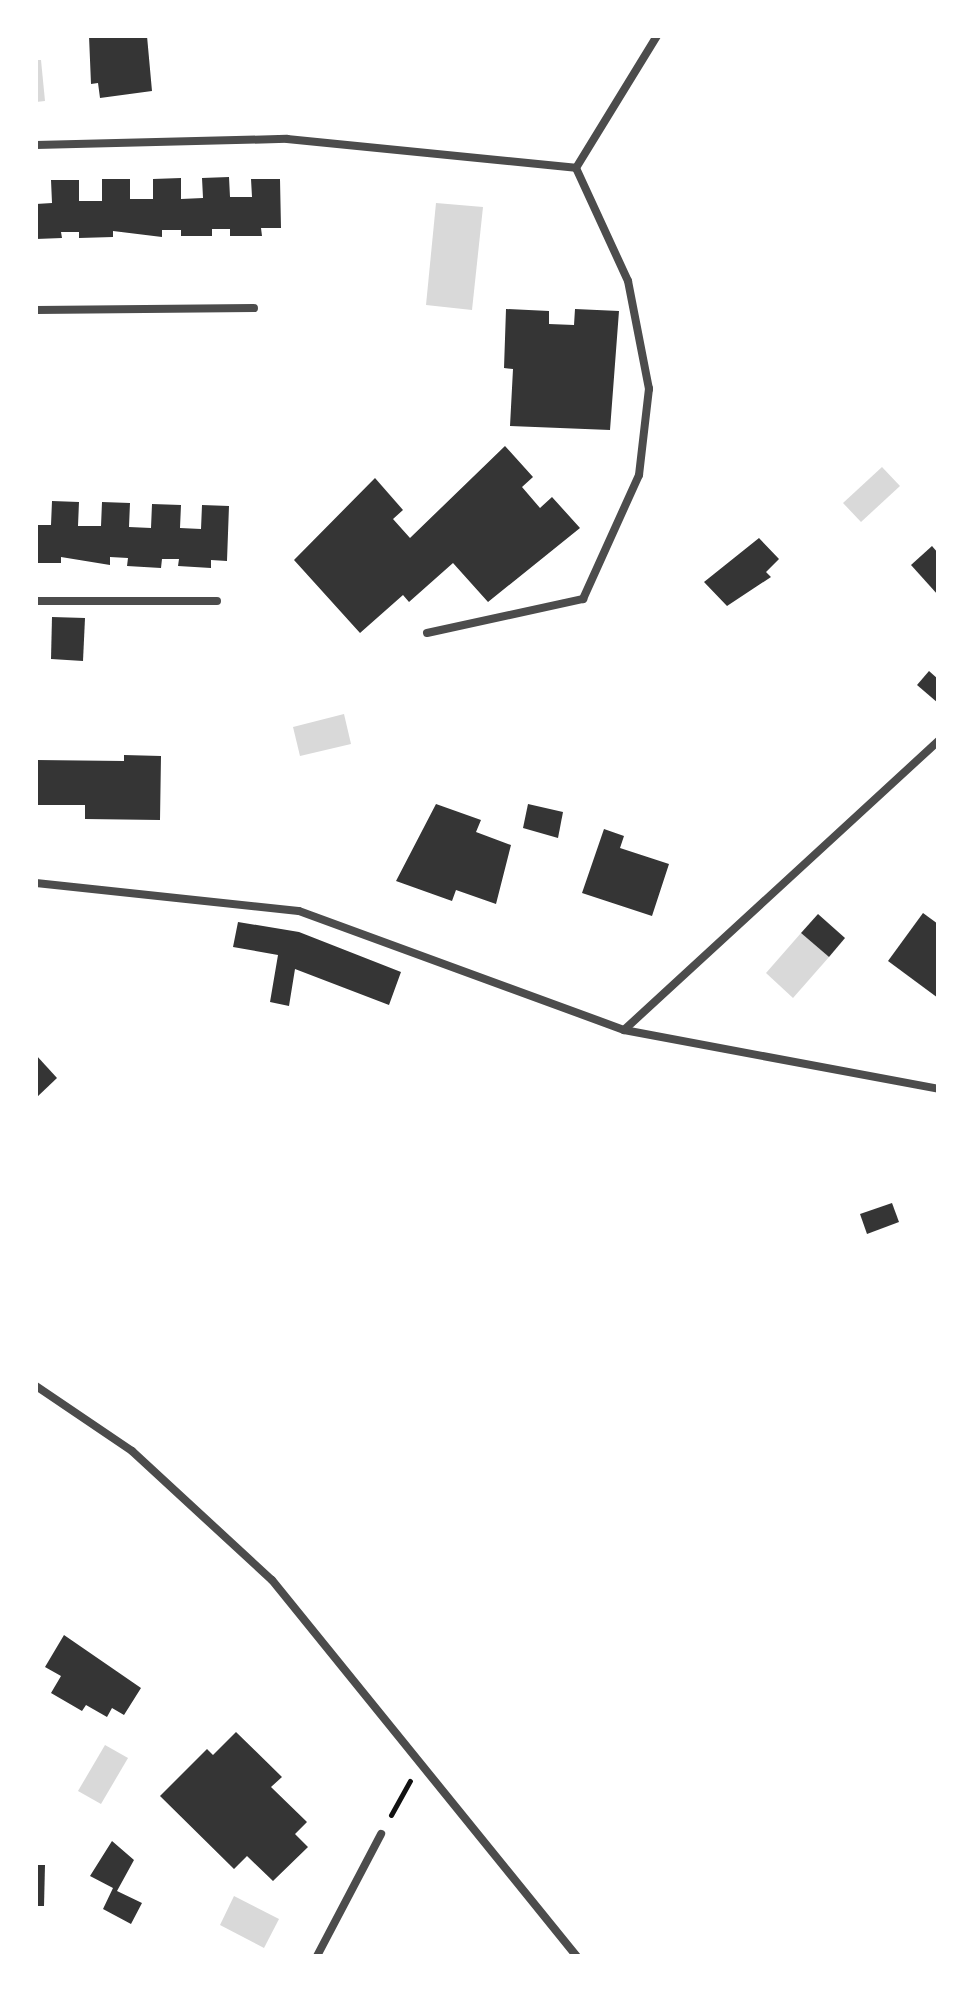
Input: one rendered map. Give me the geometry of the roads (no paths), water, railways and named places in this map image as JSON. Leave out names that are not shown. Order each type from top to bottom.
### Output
[{"type":"street","points":[[576,168],[657,36]]},
{"type":"street","points":[[36,145],[287,139],[576,168]]},
{"type":"street","points":[[427,633],[583,599],[639,475],[649,389],[628,281],[576,168]]},
{"type":"street","points":[[36,310],[254,308]]},
{"type":"street","points":[[36,601],[217,601]]},
{"type":"street","points":[[624,1030],[938,741]]},
{"type":"street","points":[[36,883],[299,911],[624,1030],[938,1089]]},
{"type":"street","points":[[36,1386],[132,1451],[272,1580],[422,1759],[577,1956]]},
{"type":"street","points":[[317,1956],[381,1834]]}]
